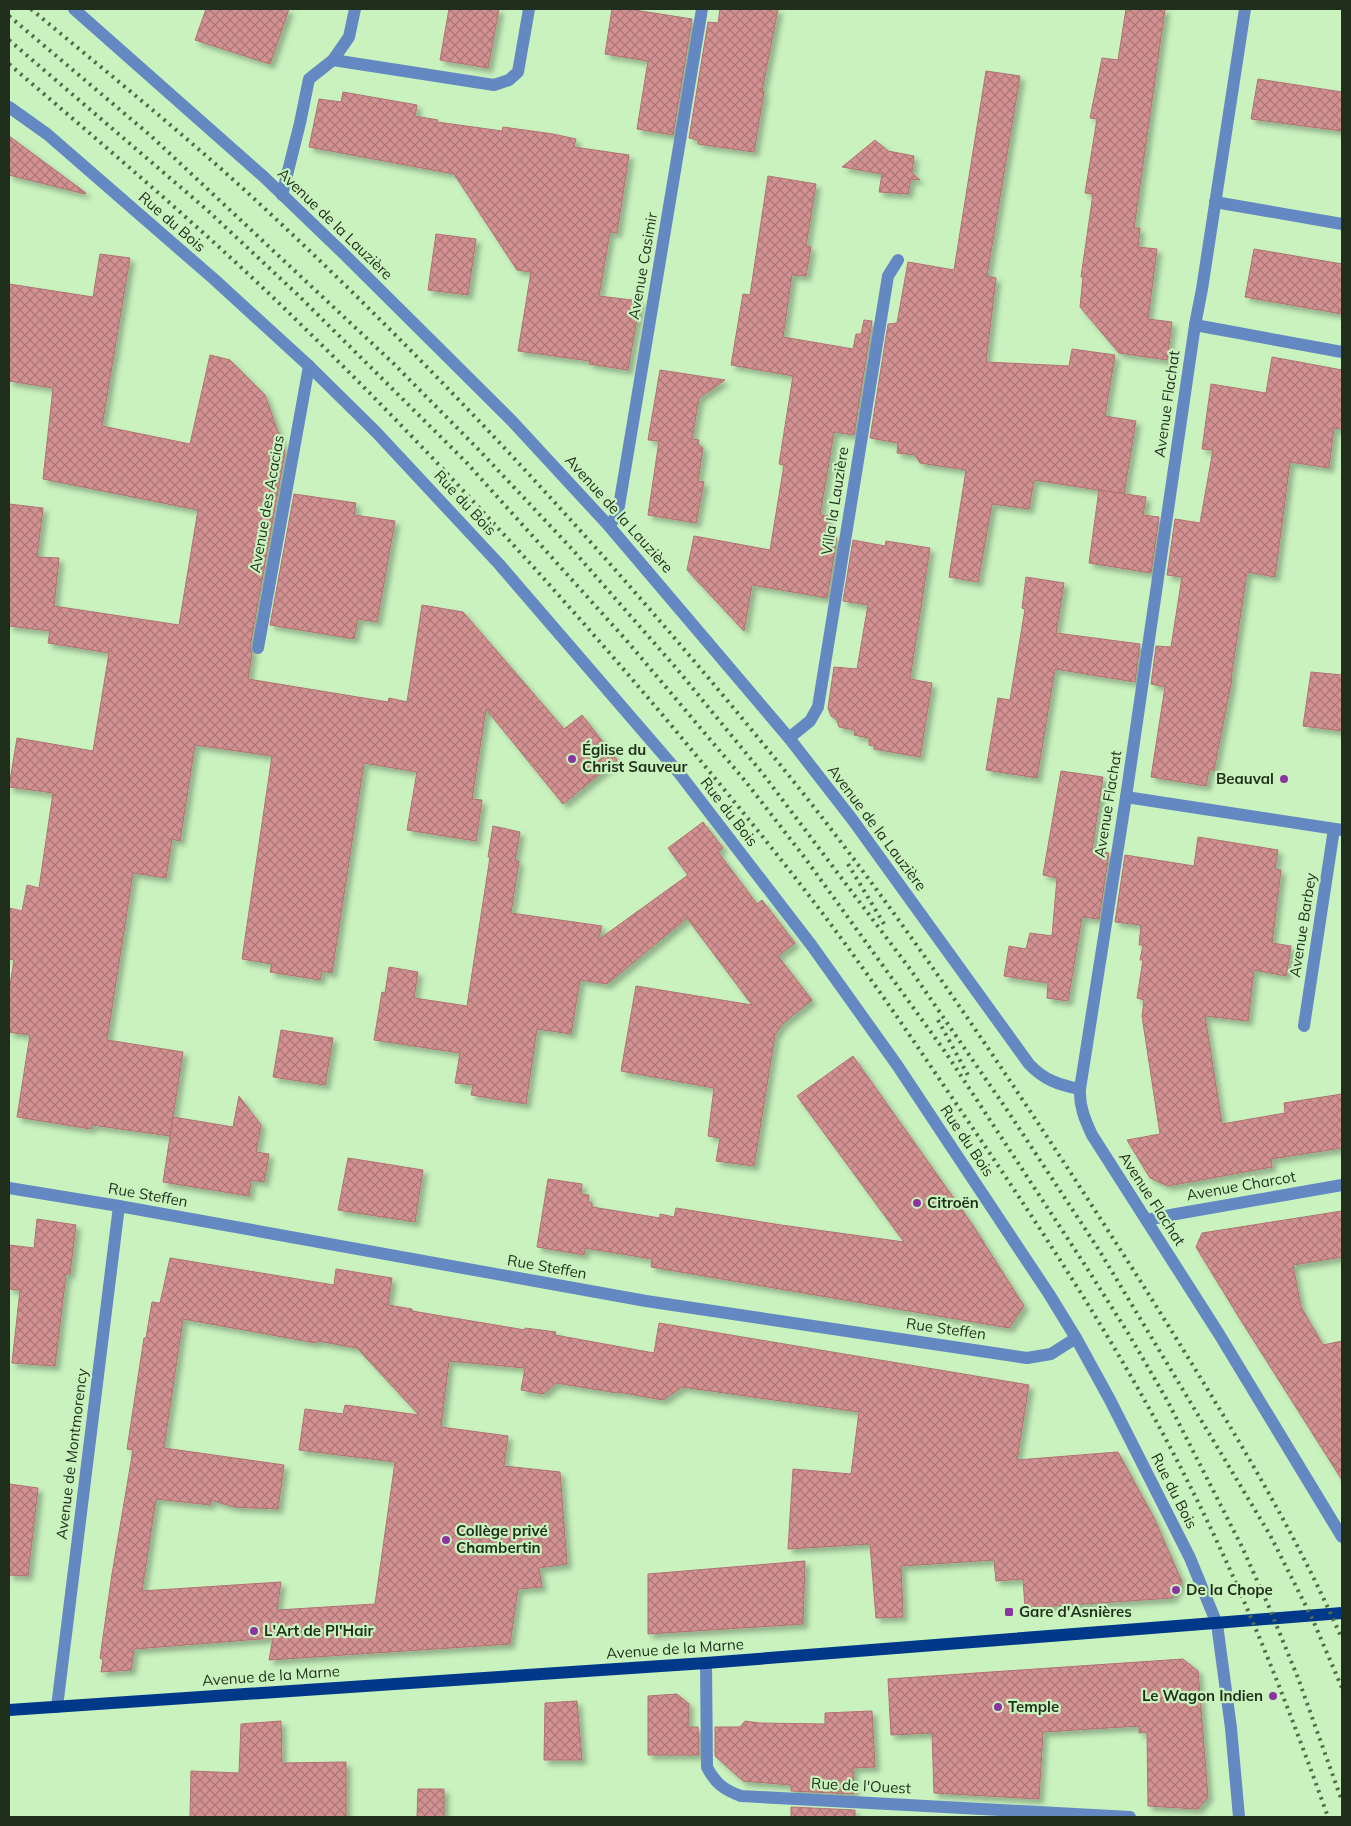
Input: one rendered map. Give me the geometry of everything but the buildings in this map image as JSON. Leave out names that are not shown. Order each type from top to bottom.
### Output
[{"type":"main road","name":"Avenue de la Marne","points":[[9,1710],[706,1664],[1342,1613]]},
{"type":"street","name":"Avenue de la Lauzière","points":[[74,9],[264,177],[344,254],[512,422],[610,526],[789,738],[852,819],[1029,1064],[1048,1080],[1080,1089]]},
{"type":"street","points":[[282,195],[309,79],[333,60],[349,37],[355,9]]},
{"type":"street","points":[[333,60],[494,86],[509,80],[518,72],[529,9]]},
{"type":"street","name":"Avenue Casimir","points":[[610,526],[619,506],[702,9]]},
{"type":"street","name":"Avenue Flachat","points":[[1245,9],[1195,325],[1126,797],[1080,1089],[1082,1110],[1092,1136],[1219,1334],[1342,1537]]},
{"type":"street","name":"Rue du Bois","points":[[9,107],[47,134],[215,280],[309,366],[376,432],[499,564],[679,773],[812,946],[897,1065],[1044,1286],[1076,1338],[1110,1400],[1190,1558],[1217,1624],[1231,1728],[1239,1817]]},
{"type":"street","points":[[1215,202],[1342,224]]},
{"type":"street","name":"Villa la Lauzière","points":[[789,738],[810,721],[818,707],[888,276],[898,260]]},
{"type":"street","points":[[1195,325],[1342,352]]},
{"type":"street","name":"Avenue des Acacias","points":[[258,648],[309,366]]},
{"type":"street","points":[[1126,797],[1338,830]]},
{"type":"street","name":"Avenue Barbey","points":[[1304,1026],[1338,830]]},
{"type":"street","name":"Avenue Charcot","points":[[1146,1220],[1342,1185]]},
{"type":"street","name":"Rue Steffen","points":[[9,1188],[646,1301],[1027,1358],[1051,1354],[1076,1338]]},
{"type":"street","name":"Avenue de Montmorency","points":[[57,1707],[119,1206]]},
{"type":"street","name":"Rue de l'Ouest","points":[[706,1664],[707,1767],[714,1780],[726,1791],[741,1796],[1130,1817]]},
{"type":"railway","points":[[31,9],[223,170],[390,330],[459,400],[592,544],[657,617],[782,767],[822,817],[935,971],[1006,1075],[1158,1308],[1268,1492],[1307,1565],[1342,1639]]},
{"type":"railway","points":[[9,16],[151,136],[393,363],[478,449],[571,548],[677,669],[763,774],[910,969],[1007,1110],[1099,1250],[1270,1535],[1312,1618],[1342,1688]]},
{"type":"railway","points":[[9,40],[206,209],[297,294],[466,462],[627,641],[746,782],[805,858],[946,1053],[1083,1262],[1128,1333],[1167,1400],[1242,1547],[1269,1607],[1298,1678],[1342,1801]]},
{"type":"railway","points":[[9,64],[251,276],[385,408],[531,564],[625,671],[745,815],[818,907],[893,1011],[1040,1229],[1104,1331],[1164,1435],[1211,1528],[1248,1610],[1328,1817]]},
{"type":"railway","points":[[848,864],[884,924]]},
{"type":"railway","points":[[938,1020],[969,1077]]},
{"type":"place","name":"Église du Christ Sauveur","points":[[572,759]]},
{"type":"place","name":"Beauval","points":[[1284,779]]},
{"type":"place","name":"Citroën","points":[[917,1203]]},
{"type":"place","name":"Collège privé Chambertin","points":[[446,1540]]},
{"type":"place","name":"De la Chope","points":[[1176,1590]]},
{"type":"place","name":"Gare d'Asnières","points":[[1009,1612]]},
{"type":"place","name":"L'Art de Pl'Hair","points":[[254,1631]]},
{"type":"place","name":"Le Wagon Indien","points":[[1273,1696]]},
{"type":"place","name":"Temple","points":[[998,1707]]}]
